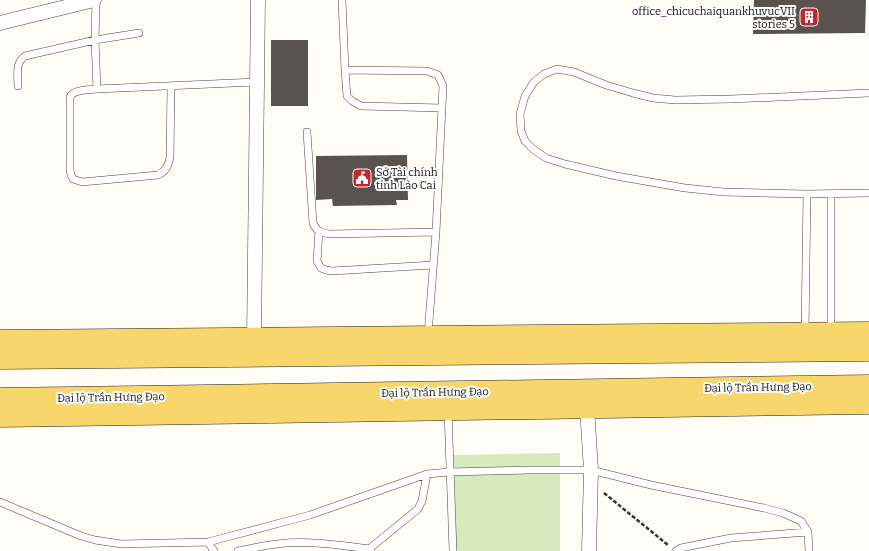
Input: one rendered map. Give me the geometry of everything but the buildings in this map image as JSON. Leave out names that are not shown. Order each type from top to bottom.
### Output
[{"type":"main road","points":[[0,341],[869,332]]},
{"type":"main road","points":[[0,358],[869,350]]},
{"type":"main road","name":"Đại lộ Trần Hưng Đạo","points":[[0,399],[869,386]]},
{"type":"main road","name":"Đại lộ Trần Hưng Đạo","points":[[0,416],[869,403]]},
{"type":"street","points":[[0,23],[95,0]]},
{"type":"street","points":[[254,338],[258,0]]},
{"type":"street","points":[[587,407],[591,476],[589,551]]},
{"type":"lane","points":[[95,0],[97,89]]},
{"type":"lane","points":[[342,0],[347,96],[361,106],[442,108]]},
{"type":"lane","points":[[18,86],[18,66],[20,59],[25,56],[95,40],[139,33]]},
{"type":"lane","points":[[869,92],[732,99],[675,100],[653,98],[633,93],[574,72],[557,69],[544,74],[534,82],[525,96],[520,114],[521,130],[525,141],[546,158],[616,176],[685,188],[724,192],[807,194],[869,193]]},
{"type":"lane","points":[[345,70],[427,71],[438,75],[443,86],[436,232],[428,336]]},
{"type":"lane","points":[[171,86],[170,158],[166,169],[158,175],[82,182],[73,179],[70,170],[70,97],[76,92],[97,89],[257,82]]},
{"type":"lane","points":[[307,132],[313,222],[315,228],[324,234],[436,232]]},
{"type":"lane","points":[[805,333],[807,194]]},
{"type":"lane","points":[[831,194],[832,333]]},
{"type":"lane","points":[[319,231],[317,261],[321,268],[326,270],[332,271],[433,266]]},
{"type":"lane","points":[[448,409],[449,472],[453,551]]},
{"type":"lane","points":[[0,502],[81,536],[95,540],[121,544],[208,542],[310,515],[427,474],[529,470],[591,476],[651,485],[783,513],[801,520],[808,532],[809,551]]},
{"type":"lane","points":[[238,551],[276,544],[299,542],[370,550],[418,509],[422,501],[427,474]]},
{"type":"lane","points":[[676,551],[681,548],[731,538],[808,532]]},
{"type":"lane","points":[[208,542],[214,551]]},
{"type":"path","points":[[591,476],[670,546]]},
{"type":"green space","points":[[560,453],[560,551],[453,551],[453,455]]},
{"type":"place","name":"office_chicuchaiquankhuvucVII stories 5","points":[[809,17]]},
{"type":"place","name":"Sở Tài chính tỉnh Lào Cai","points":[[362,178]]}]
